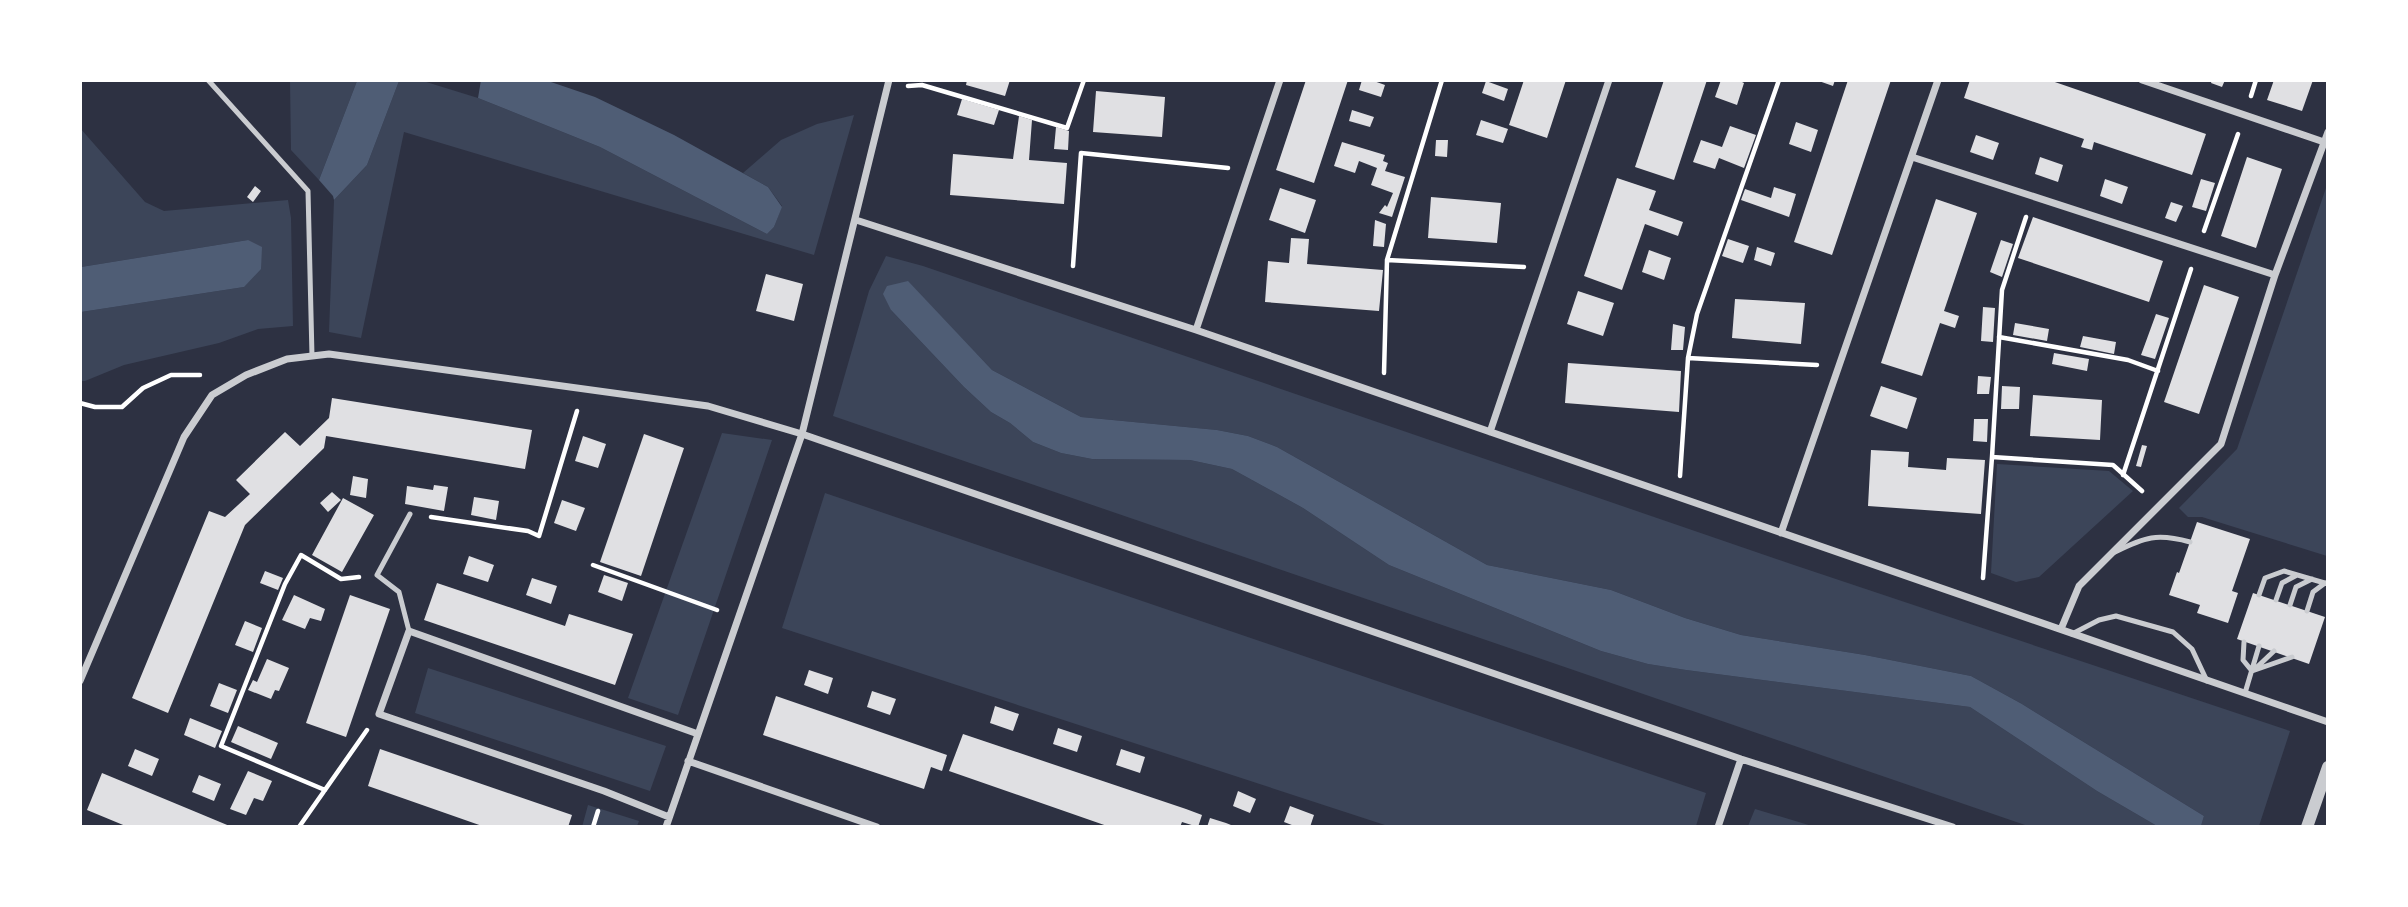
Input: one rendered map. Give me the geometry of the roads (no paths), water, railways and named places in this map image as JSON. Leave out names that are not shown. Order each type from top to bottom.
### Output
[{"type":"street","points":[[1196,330],[1280,80]]},
{"type":"street","points":[[1490,432],[1609,80]]},
{"type":"street","points":[[1781,533],[1938,80]]},
{"type":"street","points":[[2142,80],[2324,142]]},
{"type":"street","points":[[666,827],[802,434],[888,84]]},
{"type":"street","points":[[2061,629],[2078,586],[2221,444],[2276,275],[2328,132]]},
{"type":"street","points":[[1912,157],[2276,275]]},
{"type":"street","points":[[856,220],[1196,330],[2328,722]]},
{"type":"street","points":[[80,681],[184,438],[212,395],[246,375],[287,359],[330,354],[708,406],[802,434],[1741,759],[1953,827]]},
{"type":"street","points":[[669,817],[604,791],[379,714],[409,631],[698,734]]},
{"type":"street","points":[[1718,827],[1741,759]]},
{"type":"street","points":[[688,761],[877,827]]},
{"type":"street","points":[[2307,827],[2328,767]]},
{"type":"lane","points":[[208,80],[308,191],[312,356]]},
{"type":"lane","points":[[409,631],[399,592],[377,575],[410,514]]},
{"type":"lane","points":[[2109,554],[2144,537],[2172,537],[2190,542]]},
{"type":"lane","points":[[2259,595],[2265,578],[2284,571],[2326,583]]},
{"type":"lane","points":[[2276,600],[2282,583],[2297,575]]},
{"type":"lane","points":[[2290,605],[2296,587],[2312,579]]},
{"type":"lane","points":[[2308,611],[2313,592],[2326,583]]},
{"type":"lane","points":[[2072,634],[2099,620],[2116,616],[2173,632],[2192,649],[2207,681]]},
{"type":"lane","points":[[2244,642],[2243,660],[2252,671]]},
{"type":"lane","points":[[2245,693],[2259,646]]},
{"type":"lane","points":[[2252,671],[2274,651]]},
{"type":"lane","points":[[2252,671],[2292,657]]}]
